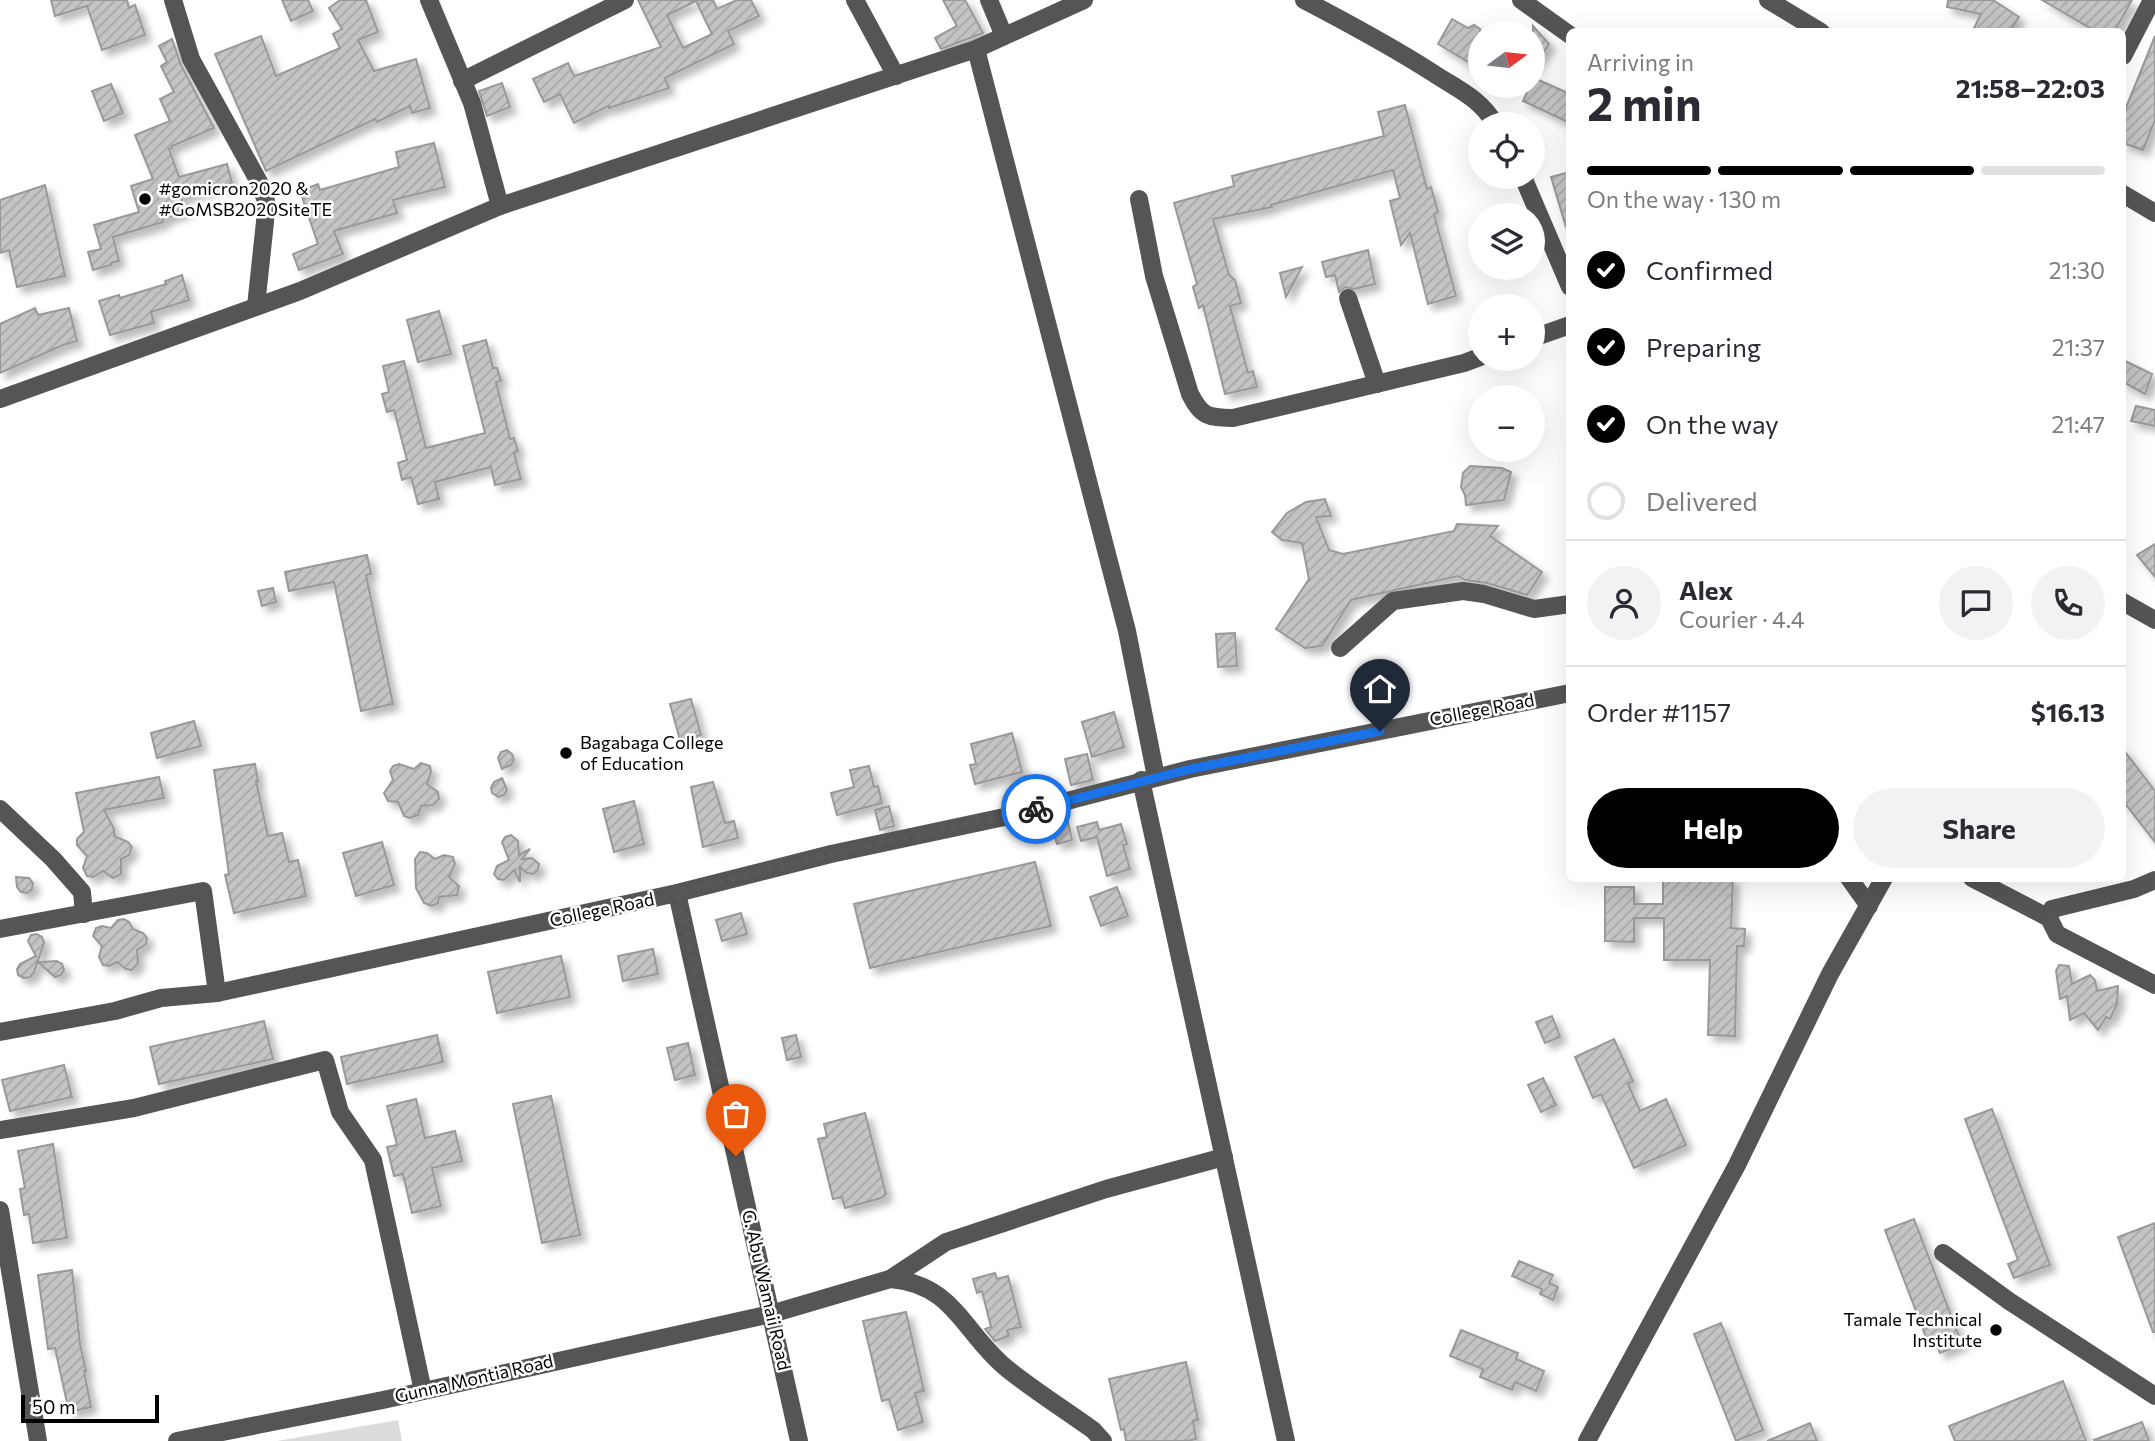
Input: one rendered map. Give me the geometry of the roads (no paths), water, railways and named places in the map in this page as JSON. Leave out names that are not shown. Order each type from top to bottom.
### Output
[{"type":"street","points":[[173,0],[191,59],[259,182],[265,201],[256,306]]},
{"type":"street","points":[[429,0],[463,81],[486,149],[500,206]]},
{"type":"street","points":[[463,81],[625,0]]},
{"type":"street","points":[[855,0],[896,76]]},
{"type":"street","points":[[989,0],[1004,36]]},
{"type":"street","points":[[0,399],[300,291],[500,206],[976,49],[1084,0]]},
{"type":"street","points":[[1304,0],[1379,39],[1473,97],[1488,112]]},
{"type":"street","points":[[1521,0],[1566,32]]},
{"type":"street","points":[[1768,0],[1814,28]]},
{"type":"street","points":[[2126,50],[2152,0]]},
{"type":"street","points":[[976,49],[1127,631],[1149,778],[1224,1157],[1286,1441]]},
{"type":"street","points":[[1528,189],[1566,278]]},
{"type":"street","points":[[2126,196],[2155,213]]},
{"type":"street","points":[[1139,199],[1154,276],[1186,382],[1200,412],[1212,417],[1233,418],[1468,360]]},
{"type":"street","points":[[1348,298],[1377,384]]},
{"type":"street","points":[[1545,334],[1566,326]]},
{"type":"street","points":[[1340,648],[1393,601],[1463,591],[1484,594],[1534,609],[1566,605]]},
{"type":"street","points":[[2126,604],[2155,620]]},
{"type":"street","name":"College Road","points":[[0,1032],[115,1011],[161,998],[217,993],[677,893],[831,854],[1009,816],[1149,778],[1566,694]]},
{"type":"street","points":[[0,809],[53,859],[82,892],[84,914]]},
{"type":"street","points":[[2049,918],[2052,909],[2134,889],[2155,880]]},
{"type":"street","points":[[1852,882],[1869,906]]},
{"type":"street","points":[[1587,1441],[1737,1166],[1830,974],[1882,882]]},
{"type":"street","points":[[1980,882],[2049,918],[2057,934],[2155,985]]},
{"type":"street","points":[[0,929],[202,891],[217,993]]},
{"type":"street","name":"G. Abu Wamaii Road","points":[[677,893],[799,1441]]},
{"type":"street","points":[[0,1130],[134,1108],[325,1060],[340,1112],[373,1160],[424,1391]]},
{"type":"street","points":[[890,1279],[946,1242],[1106,1189],[1224,1157]]},
{"type":"street","points":[[0,1210],[38,1441]]},
{"type":"street","points":[[1943,1253],[2009,1301],[2155,1396]]},
{"type":"street","points":[[890,1279],[910,1281],[927,1287],[957,1312],[989,1352],[1006,1368],[1093,1430],[1103,1441]]},
{"type":"street","name":"Gunna Montia Road","points":[[177,1441],[424,1391],[771,1314],[890,1279]]},
{"type":"place","name":"#gomicron2020 & #GoMSB2020SiteTE","points":[[145,199]]},
{"type":"place","name":"Bagabaga College of Education","points":[[566,753]]},
{"type":"place","name":"Tamale Technical Institute","points":[[1996,1330]]}]
